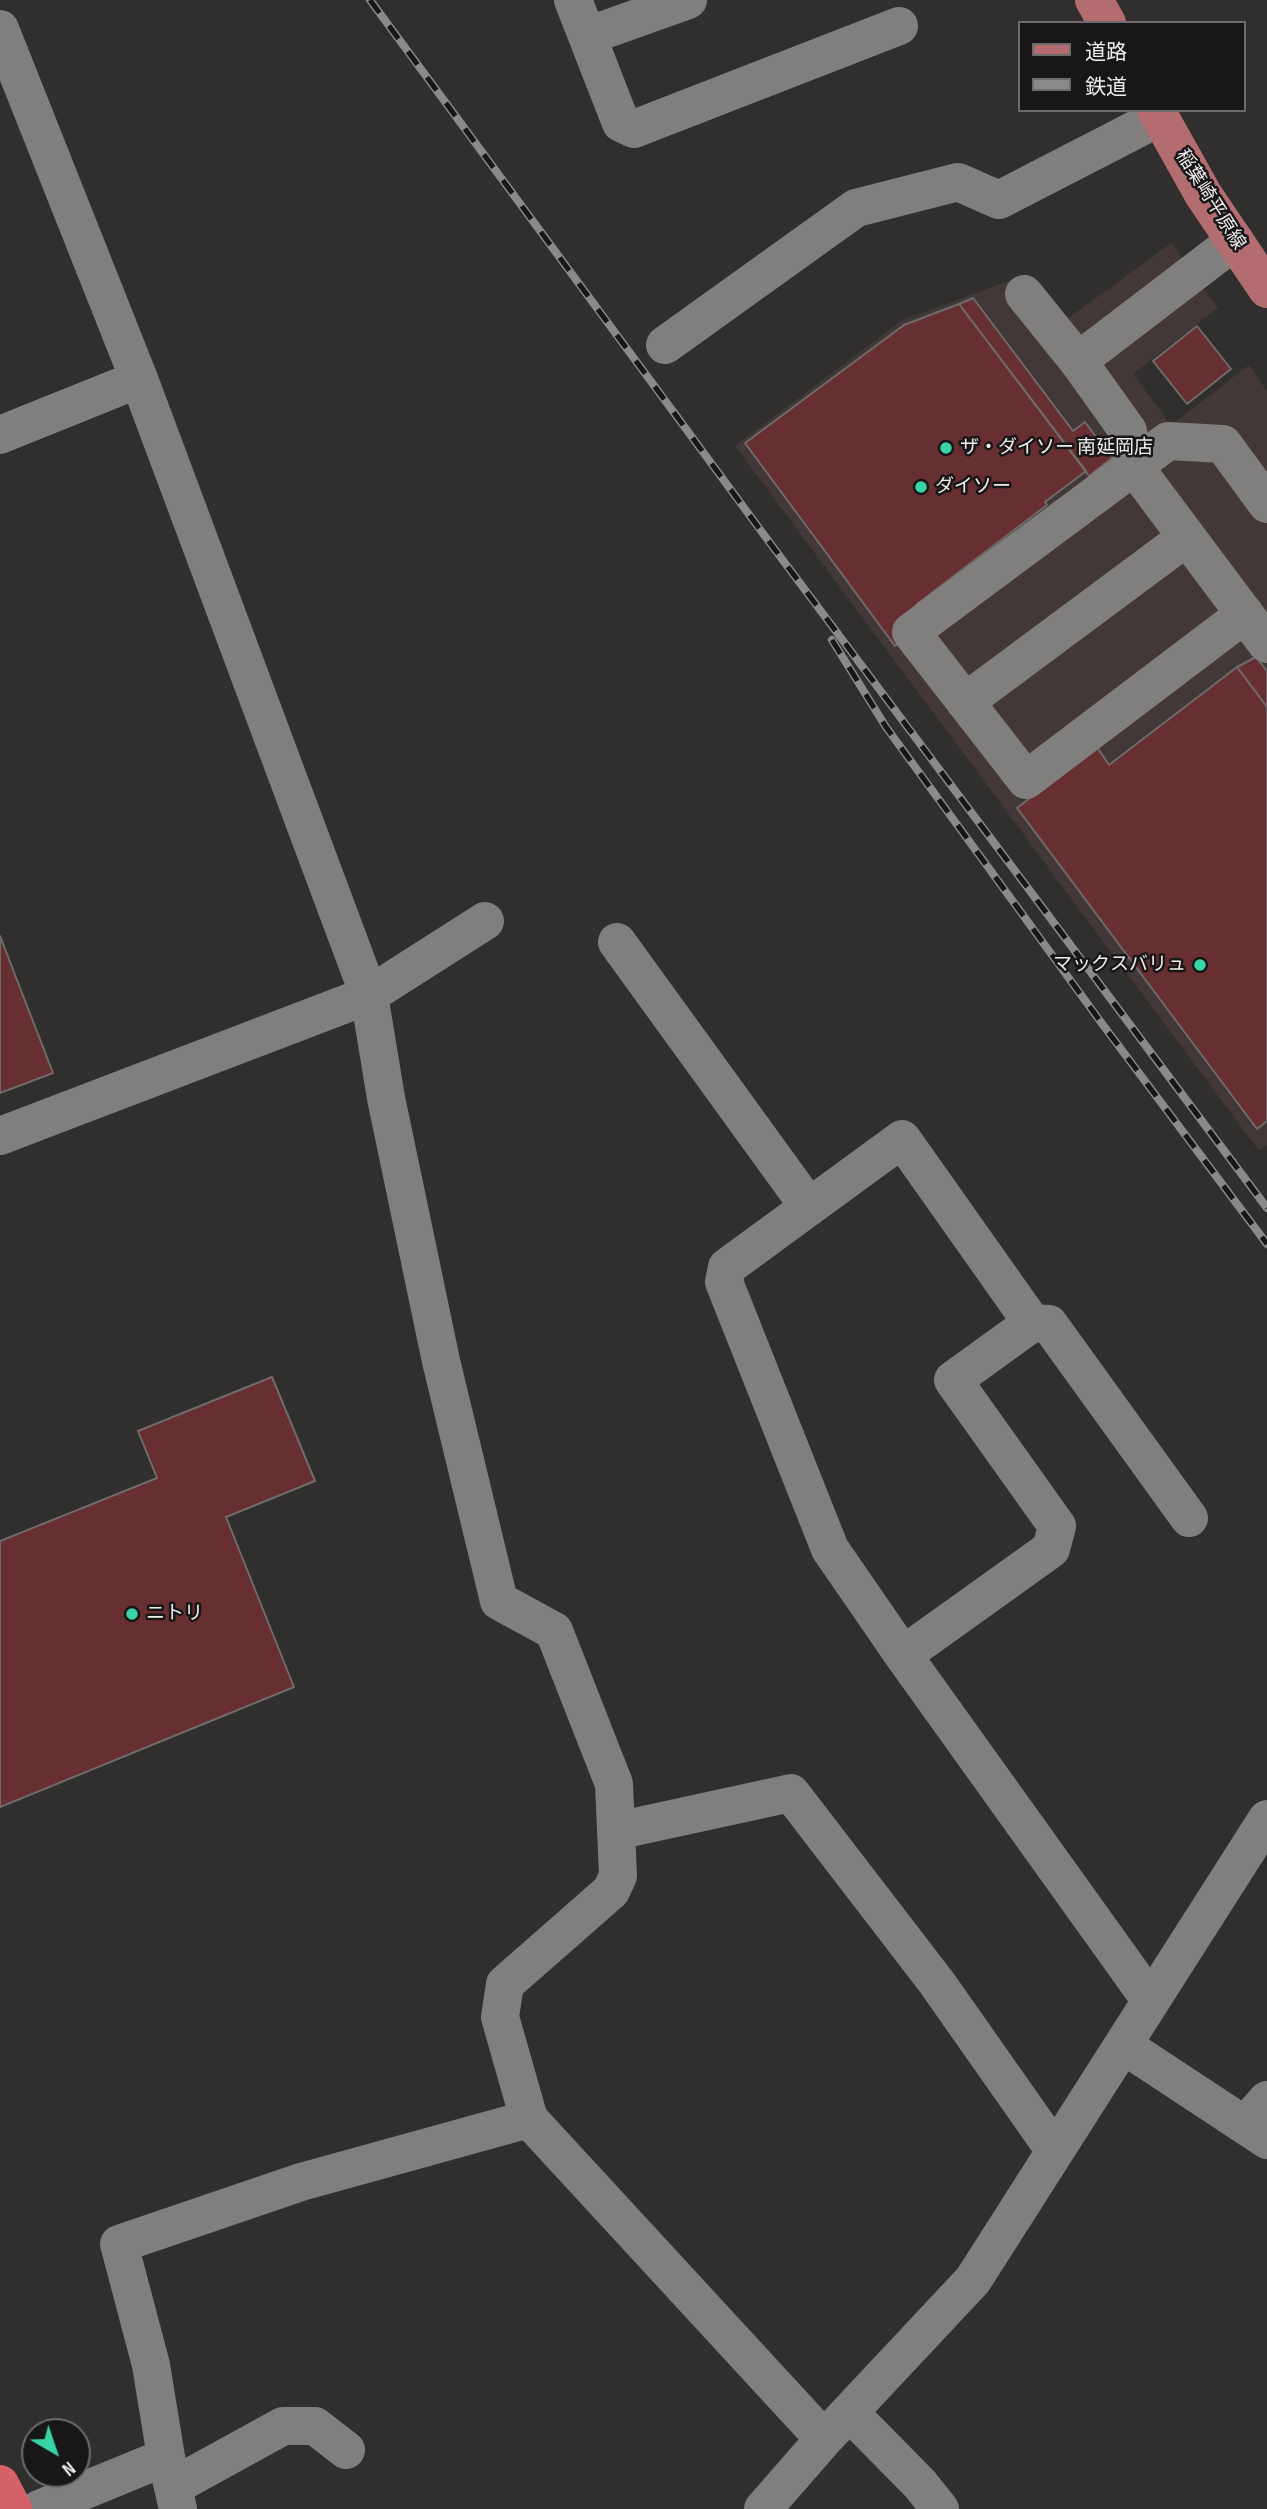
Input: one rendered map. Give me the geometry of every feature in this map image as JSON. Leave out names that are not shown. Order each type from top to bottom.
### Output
[{"type":"highway","points":[[0,2484],[13,2509]]},
{"type":"main road","points":[[1094,0],[1106,21]]},
{"type":"main road","name":"稲葉崎平原線","points":[[1158,114],[1203,194],[1267,289]]},
{"type":"street","points":[[573,0],[621,123],[634,129],[899,26]]},
{"type":"street","points":[[587,36],[688,0]]},
{"type":"street","points":[[0,29],[139,379],[369,995],[386,1098],[441,1361],[499,1601],[554,1631],[614,1783],[618,1876],[611,1891],[505,1984],[500,2017],[529,2119],[824,2439]]},
{"type":"street","points":[[665,345],[856,208],[958,182],[999,200],[1158,114]]},
{"type":"street","points":[[1078,361],[1235,241]]},
{"type":"street","points":[[1024,294],[1078,361],[1128,431],[1133,465],[1256,629],[1026,780],[911,632],[1133,465],[1168,441],[1223,444],[1267,504]]},
{"type":"street","points":[[0,435],[139,379]]},
{"type":"street","points":[[965,702],[1187,537]]},
{"type":"street","points":[[0,1136],[369,995],[485,921]]},
{"type":"street","points":[[617,942],[809,1207]]},
{"type":"street","points":[[1032,1323],[902,1139],[727,1267],[724,1282],[830,1549],[1151,2001]]},
{"type":"street","points":[[903,1655],[1051,1549],[1057,1526],[953,1380],[1032,1323],[1049,1324],[1189,1518]]},
{"type":"street","points":[[616,1831],[791,1793],[937,1983],[1055,2151]]},
{"type":"street","points":[[763,2509],[824,2439],[973,2280],[1267,1819]]},
{"type":"street","points":[[1123,2045],[1260,2122]]},
{"type":"street","points":[[172,2484],[151,2365],[119,2244],[301,2182],[529,2119]]},
{"type":"street","points":[[850,2413],[920,2484],[940,2509]]},
{"type":"street","points":[[39,2509],[172,2484],[283,2426],[315,2426],[346,2450]]},
{"type":"shaded area","points":[[1171,243],[1218,308],[1133,374],[1171,425],[1249,365],[1267,391],[1267,1145],[1259,1151],[735,446],[901,321],[1027,274],[1063,322]]},
{"type":"building","points":[[973,298],[1073,431],[1085,422],[1112,458],[1089,476],[959,304]]},
{"type":"building","name":"ダイソー","points":[[959,304],[1086,471],[1045,502],[1047,505],[917,604],[904,640],[895,646],[745,443],[904,325]]},
{"type":"building","points":[[1197,326],[1231,369],[1187,404],[1153,361]]},
{"type":"building","points":[[1256,657],[1267,671],[1267,707],[1237,667]]},
{"type":"building","name":"マックスバリュ","points":[[1237,667],[1267,707],[1267,1121],[1257,1129],[1017,808],[1097,747],[1109,765]]},
{"type":"building","points":[[0,936],[53,1073],[0,1093]]},
{"type":"building","name":"ニトリ","points":[[272,1377],[315,1481],[226,1517],[294,1687],[0,1807],[0,1541],[157,1478],[138,1431]]},
{"type":"railway","points":[[370,0],[770,543],[1267,1208]]},
{"type":"railway","points":[[832,640],[886,727],[1103,1025],[1267,1244]]},
{"type":"place","name":"ザ・ダイソー 南延岡店","points":[[946,448]]},
{"type":"place","name":"ダイソー","points":[[921,487]]},
{"type":"place","name":"マックスバリュ","points":[[1200,965]]},
{"type":"place","name":"ニトリ","points":[[132,1614]]}]
